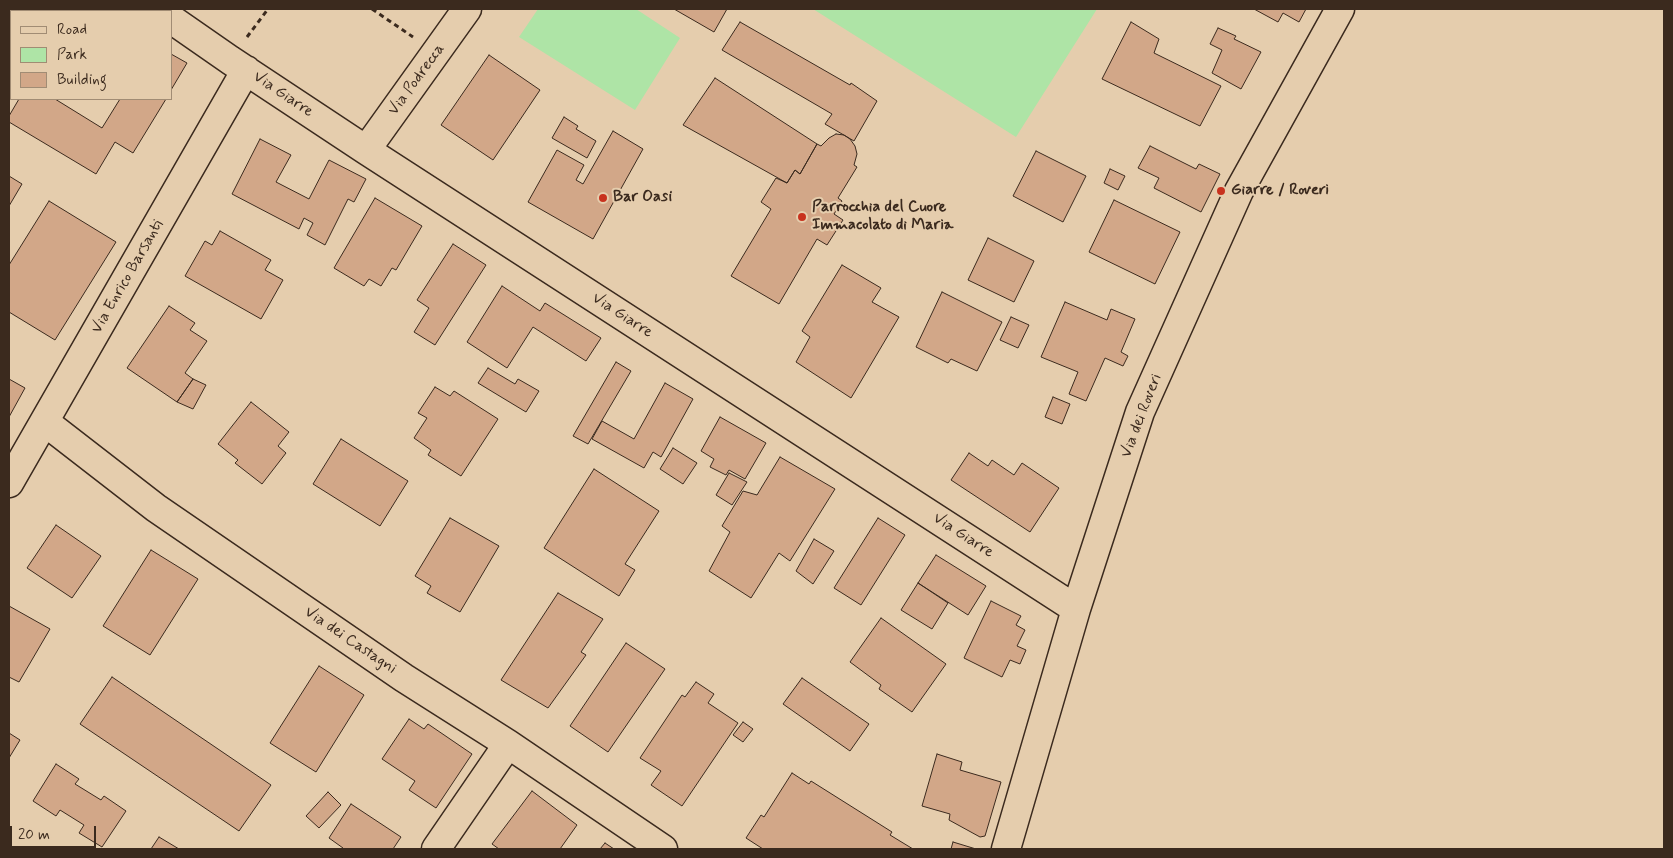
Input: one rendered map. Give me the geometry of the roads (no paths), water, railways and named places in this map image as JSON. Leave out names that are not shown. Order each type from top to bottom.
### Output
[{"type":"street","name":"Via Podrecca","points":[[366,150],[468,9]]},
{"type":"street","name":"Via dei Roveri","points":[[1006,849],[1076,609],[1140,412],[1239,191],[1340,9]]},
{"type":"street","name":"Via Giarre","points":[[172,20],[366,150],[1076,609]]},
{"type":"street","name":"Via Enrico Barsanti","points":[[9,483],[246,70]]},
{"type":"street","name":"Via dei Castagni","points":[[45,422],[156,508],[404,678],[508,744],[663,849]]},
{"type":"street","points":[[436,849],[508,744]]},
{"type":"place","name":"Giarre / Roveri","points":[[1221,191]]},
{"type":"place","name":"Bar Oasi","points":[[603,198]]},
{"type":"place","name":"Parrocchia del Cuore Immacolato di Maria","points":[[802,217]]}]
